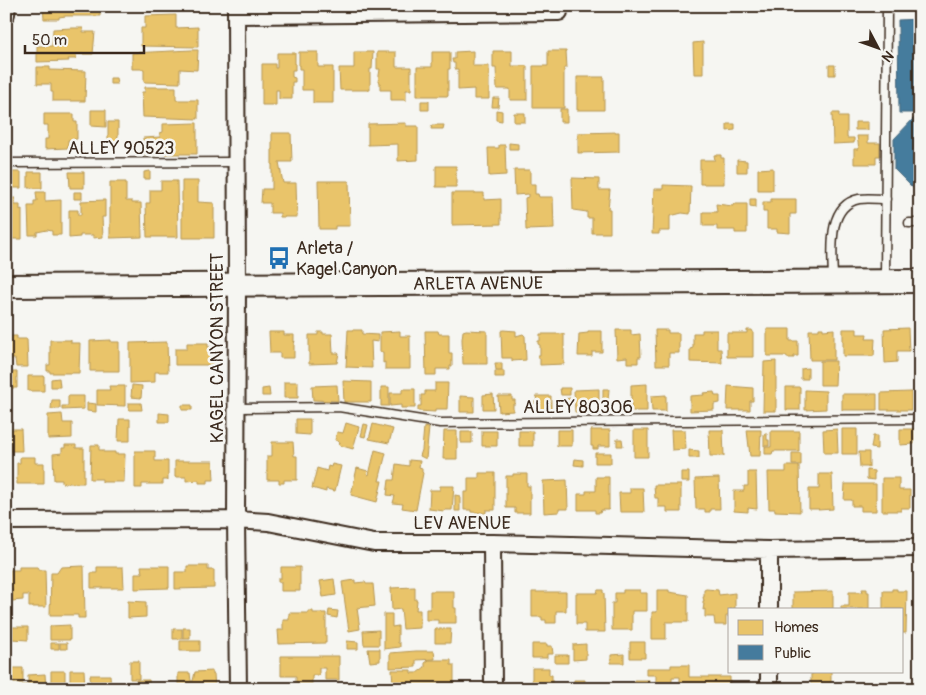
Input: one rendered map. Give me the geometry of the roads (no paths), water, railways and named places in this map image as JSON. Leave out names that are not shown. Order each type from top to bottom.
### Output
[{"type":"main road","name":"ARLETA AVENUE","points":[[6,286],[920,281]]},
{"type":"street","points":[[6,14],[7,6]]},
{"type":"street","points":[[236,10],[560,12]]},
{"type":"street","name":"KAGEL CANYON STREET","points":[[236,10],[236,520],[238,689]]},
{"type":"street","name":"LEV AVENUE","points":[[6,521],[236,520],[268,522],[374,543],[492,543],[769,550],[920,548]]},
{"type":"street","points":[[492,543],[493,689]]},
{"type":"street","points":[[769,550],[769,608]]},
{"type":"street","points":[[769,672],[769,689]]},
{"type":"lane","points":[[885,281],[887,6]]},
{"type":"lane","name":"ALLEY 90523","points":[[6,163],[236,162]]},
{"type":"lane","points":[[833,282],[833,234],[839,213],[846,204],[859,199],[886,199]]},
{"type":"lane","points":[[909,223],[920,223]]},
{"type":"lane","name":"ALLEY 80306","points":[[237,408],[339,407],[440,423],[920,419]]},
{"type":"place","name":"Arleta / Kagel Canyon","points":[[279,258]]}]
